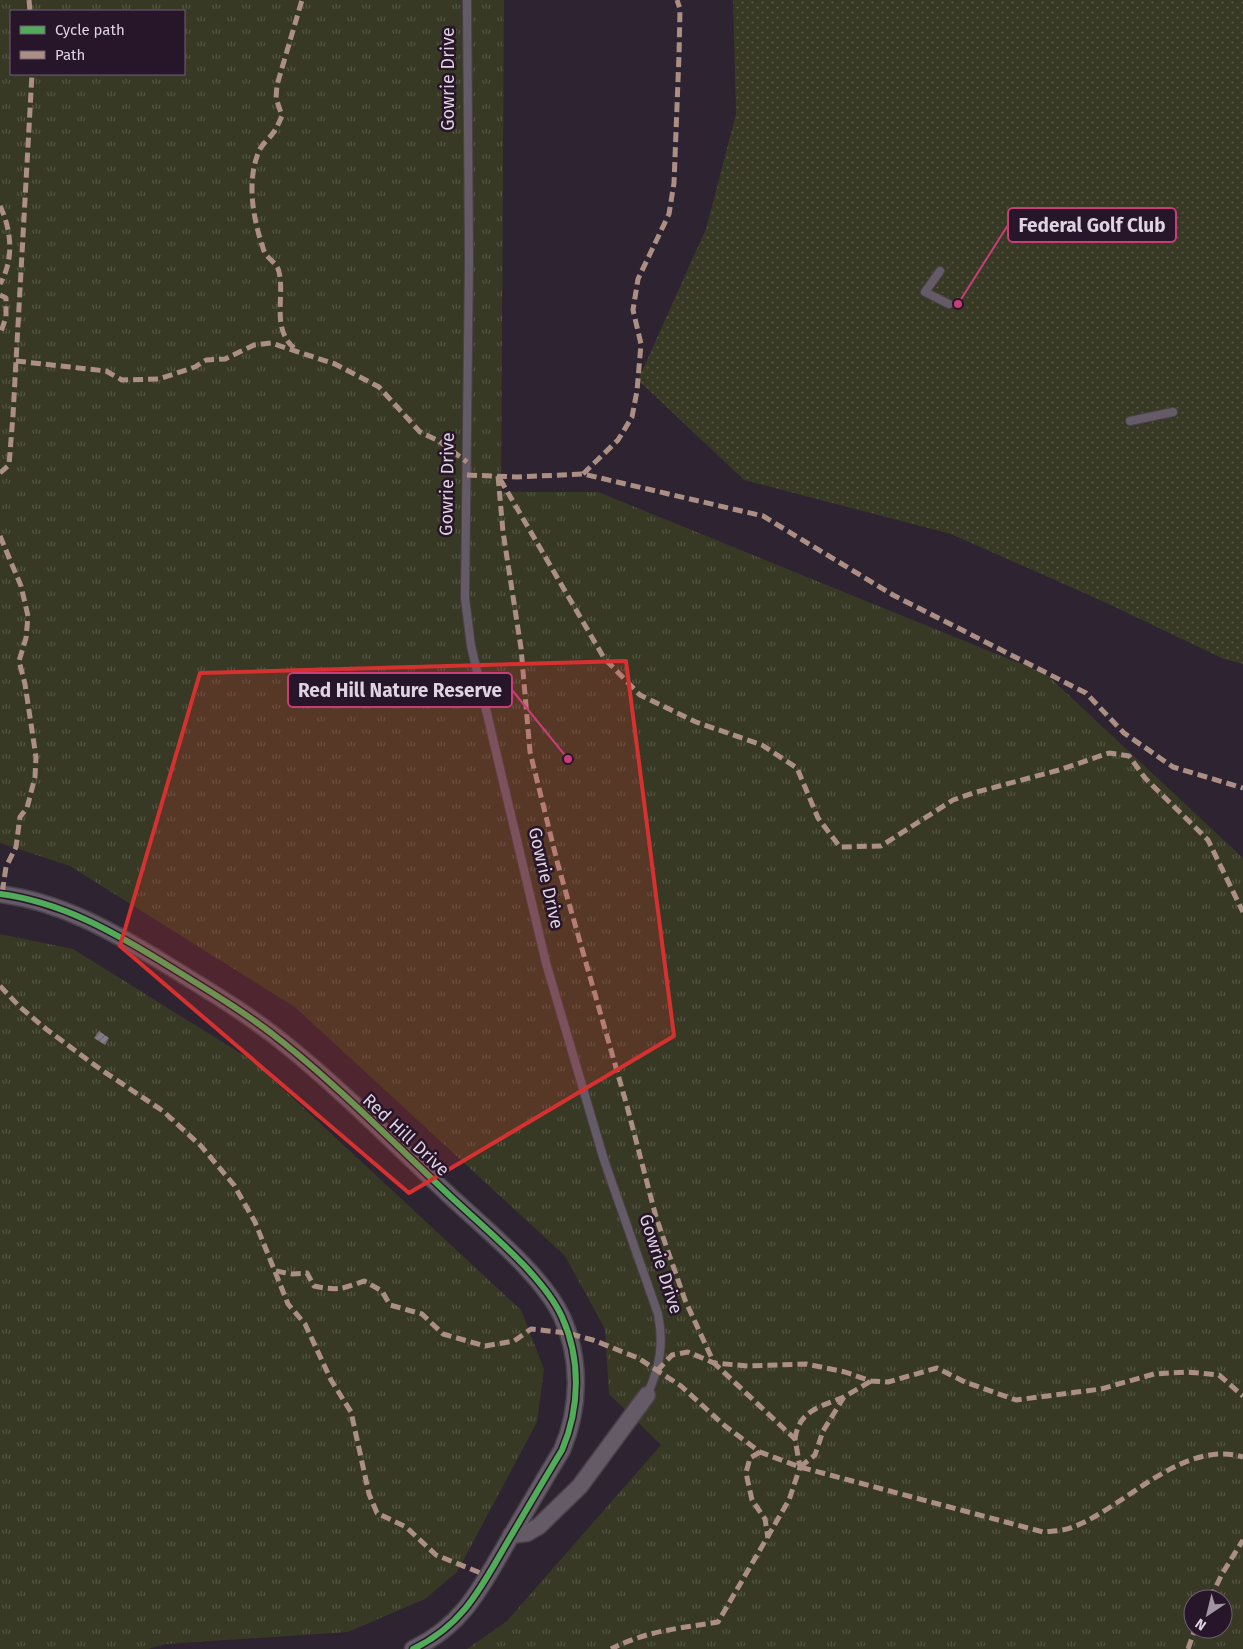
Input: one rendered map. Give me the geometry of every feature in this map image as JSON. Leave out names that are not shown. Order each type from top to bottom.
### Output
[{"type":"street","name":"Red Hill Drive","points":[[0,894],[46,904],[87,919],[156,958],[245,1014],[287,1046],[388,1137],[542,1286],[556,1307],[567,1333],[575,1369],[576,1401],[572,1423],[562,1450],[511,1535]]},
{"type":"street","name":"Gowrie Drive","points":[[511,1535],[527,1533],[539,1526],[580,1486],[647,1395]]},
{"type":"street","points":[[413,1649],[442,1632],[467,1609],[511,1535]]},
{"type":"lane","name":"Gowrie Drive","points":[[467,0],[469,269],[465,598],[471,646],[546,963],[604,1160],[658,1314],[661,1332],[660,1360],[647,1395]]},
{"type":"lane","points":[[940,270],[925,292],[950,304]]},
{"type":"lane","points":[[1130,421],[1172,412]]},
{"type":"highlighted area","points":[[626,661],[674,1036],[409,1193],[120,946],[200,673]]},
{"type":"green space","points":[[0,0],[504,0],[501,492],[598,492],[1046,674],[1243,858],[1243,1649],[467,1649],[507,1621],[661,1445],[609,1394],[605,1329],[565,1256],[296,1008],[70,866],[0,843]]},
{"type":"green space","points":[[733,0],[1243,0],[1243,664],[1224,659],[1100,600],[951,534],[744,480],[638,380],[706,229],[736,114]]},
{"type":"green space","points":[[0,934],[73,949],[253,1061],[521,1310],[544,1369],[537,1422],[457,1572],[425,1599],[348,1632],[166,1644],[148,1649],[0,1649]]},
{"type":"building","points":[[99,1031],[109,1038],[105,1045],[94,1038]]},
{"type":"marked path","points":[[29,0],[30,10]]},
{"type":"marked path","points":[[294,348],[287,340],[283,331],[280,312],[279,272],[264,251],[254,213],[252,188],[255,163],[259,151],[274,131],[282,116],[276,98],[277,85],[302,0]]},
{"type":"marked path","points":[[583,474],[618,440],[632,417],[637,391],[641,344],[633,310],[638,279],[669,214],[674,183],[680,9],[677,0]]},
{"type":"marked path","points":[[0,473],[9,465],[32,75]]},
{"type":"marked path","points":[[0,206],[7,225],[10,245],[8,265],[0,284]]},
{"type":"marked path","points":[[0,295],[6,298],[6,317],[0,335]]},
{"type":"marked path","points":[[16,361],[106,371],[122,380],[159,379],[195,367],[206,360],[225,359],[254,345],[271,343],[335,364],[379,387],[420,432],[439,441],[467,462]]},
{"type":"marked path","points":[[467,475],[517,477],[583,474],[763,516],[893,595],[1086,693],[1124,733],[1173,767],[1243,788]]},
{"type":"marked path","points":[[498,476],[503,532],[521,648],[530,752],[558,865],[627,1106],[656,1217],[685,1300],[714,1363],[795,1439],[800,1467],[789,1500],[718,1622],[651,1634],[611,1649]]},
{"type":"marked path","points":[[500,479],[604,658],[640,695],[696,722],[762,745],[797,768],[818,818],[840,847],[881,846],[953,800],[973,793],[1059,770],[1109,753],[1129,756],[1145,778],[1208,840],[1243,912]]},
{"type":"marked path","points":[[0,536],[21,586],[28,616],[26,638],[19,661],[25,684],[36,757],[35,777],[27,808],[20,817],[16,847],[6,867],[2,894]]},
{"type":"marked path","points":[[0,986],[20,1007],[46,1029],[100,1069],[163,1111],[201,1146],[234,1185],[255,1222],[288,1304],[305,1324],[331,1380],[351,1412],[369,1494],[377,1513],[406,1527],[436,1555],[488,1576]]},
{"type":"marked path","points":[[276,1271],[292,1274],[307,1273],[314,1286],[335,1289],[364,1281],[382,1291],[390,1305],[422,1314],[443,1334],[485,1346],[514,1341],[531,1329],[567,1333],[593,1340],[638,1358],[681,1386],[725,1426],[760,1452],[800,1467],[1043,1532],[1070,1528],[1093,1518],[1176,1466],[1198,1458],[1220,1454],[1243,1457]]},
{"type":"marked path","points":[[657,1371],[672,1355],[688,1352],[714,1363],[748,1366],[806,1364],[845,1372],[871,1381],[888,1382],[937,1368],[965,1382],[1016,1400],[1101,1389],[1154,1374],[1187,1372],[1219,1375],[1243,1396]]},
{"type":"marked path","points":[[800,1467],[815,1455],[823,1431],[844,1397],[871,1381]]},
{"type":"marked path","points":[[795,1439],[797,1429],[806,1416],[819,1407],[844,1397]]},
{"type":"marked path","points":[[760,1452],[750,1458],[746,1473],[752,1500],[765,1519],[768,1538]]},
{"type":"marked path","points":[[1215,1589],[1243,1540]]},
{"type":"marked path","points":[[1188,1649],[1192,1639]]},
{"type":"cycle path","points":[[0,894],[44,904],[85,919],[105,929],[145,951],[211,992],[271,1033],[348,1098],[511,1252],[541,1285],[562,1317],[573,1350],[576,1384],[572,1417],[562,1450],[482,1586],[471,1601],[447,1627],[413,1649]]},
{"type":"place","name":"Federal Golf Club","points":[[958,304]]},
{"type":"place","name":"Red Hill Nature Reserve","points":[[568,759]]}]
